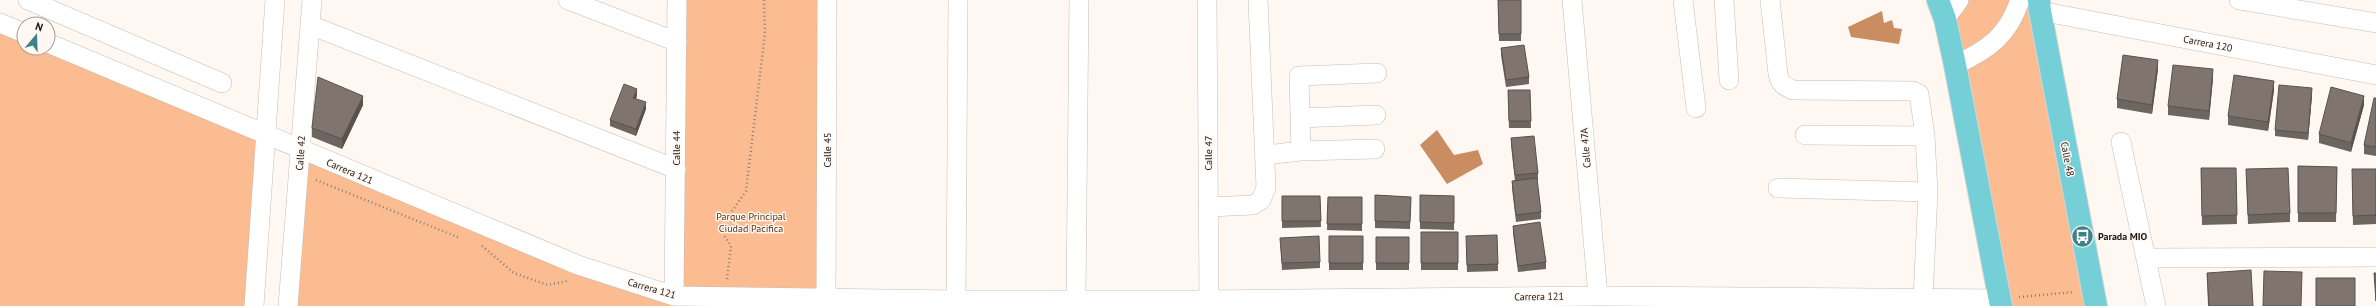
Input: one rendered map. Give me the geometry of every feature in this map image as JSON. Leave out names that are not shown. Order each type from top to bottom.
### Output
[{"type":"main road","name":"Calle 48","points":[[2040,6],[2094,298]]},
{"type":"main road","points":[[1941,10],[1955,65],[2000,302]]},
{"type":"street","points":[[28,0],[222,83]]},
{"type":"street","points":[[254,306],[275,0]]},
{"type":"street","name":"Calle 42","points":[[288,306],[312,0]]},
{"type":"street","points":[[568,0],[677,42]]},
{"type":"street","name":"Calle 44","points":[[674,296],[677,0]]},
{"type":"street","name":"Calle 45","points":[[826,300],[827,0]]},
{"type":"street","points":[[956,300],[958,0]]},
{"type":"street","points":[[1076,299],[1079,0]]},
{"type":"street","name":"Calle 47","points":[[1207,0],[1209,303]]},
{"type":"street","points":[[1209,207],[1253,205],[1261,200],[1266,188],[1266,155],[1258,0]]},
{"type":"street","name":"Calle 47A","points":[[1572,0],[1598,296]]},
{"type":"street","points":[[1683,0],[1696,108]]},
{"type":"street","points":[[1724,0],[1729,80]]},
{"type":"street","points":[[1770,0],[1780,82],[1793,90],[1914,91],[1919,94],[1921,99],[1925,136],[1928,192],[1923,300]]},
{"type":"street","points":[[1941,10],[1959,0]]},
{"type":"street","points":[[1955,65],[1982,53],[2004,33],[2020,0]]},
{"type":"street","points":[[2239,0],[2376,24]]},
{"type":"street","name":"Carrera 120","points":[[2040,6],[2376,75]]},
{"type":"street","points":[[0,23],[16,30]]},
{"type":"street","points":[[310,25],[676,169]]},
{"type":"street","name":"Carrera 121","points":[[56,46],[578,265],[674,296],[826,300],[1076,299],[1209,303],[1598,296],[2000,302]]},
{"type":"street","points":[[1301,151],[1299,76],[1377,73]]},
{"type":"street","points":[[1300,118],[1376,115]]},
{"type":"street","points":[[1805,135],[1925,136]]},
{"type":"street","points":[[2121,142],[2148,258],[2156,306]]},
{"type":"street","points":[[1266,155],[1301,151],[1375,149]]},
{"type":"street","points":[[1778,188],[1928,192]]},
{"type":"street","points":[[2148,258],[2376,257]]},
{"type":"path","points":[[725,297],[731,246],[724,235],[726,220],[746,191],[765,33],[764,0]]},
{"type":"path","points":[[299,174],[468,241]]},
{"type":"path","points":[[475,244],[482,246],[514,273],[548,285],[566,281],[573,284]]},
{"type":"path","points":[[2000,302],[2094,298]]},
{"type":"green space","name":"Parque Principal Ciudad Pacifica","points":[[677,0],[827,0],[826,300],[1998,299],[1938,0],[2015,0],[2040,11],[2096,306],[288,306],[301,150],[674,296]]},
{"type":"green space","points":[[0,23],[16,30],[16,56],[56,56],[56,51],[265,134],[254,306],[0,306]]},
{"type":"shaded area","points":[[1882,11],[1884,23],[1892,20],[1894,28],[1902,29],[1899,44],[1851,37],[1848,27]]},
{"type":"shaded area","points":[[1437,130],[1454,155],[1478,150],[1483,164],[1447,184],[1420,145]]},
{"type":"building","points":[[1498,0],[1521,0],[1521,34],[1499,34]]},
{"type":"building","points":[[1524,45],[1529,77],[1506,80],[1501,48]]},
{"type":"building","points":[[2123,55],[2158,60],[2152,105],[2117,99]]},
{"type":"building","points":[[2173,65],[2213,69],[2209,111],[2168,106]]},
{"type":"building","points":[[2234,75],[2274,81],[2268,122],[2228,116]]},
{"type":"building","points":[[318,77],[363,96],[342,139],[312,128]]},
{"type":"building","points":[[624,84],[637,89],[633,98],[646,102],[636,129],[610,120]]},
{"type":"building","points":[[2279,85],[2312,88],[2308,133],[2275,130]]},
{"type":"building","points":[[2331,87],[2364,96],[2351,143],[2319,134]]},
{"type":"building","points":[[1508,90],[1530,90],[1531,121],[1509,121]]},
{"type":"building","points":[[2374,98],[2376,98],[2376,147],[2364,145]]},
{"type":"building","points":[[1534,136],[1538,173],[1515,175],[1511,138]]},
{"type":"building","points":[[2298,166],[2337,167],[2336,213],[2298,213]]},
{"type":"building","points":[[2201,168],[2236,168],[2237,215],[2202,216]]},
{"type":"building","points":[[2288,168],[2290,213],[2248,215],[2246,169]]},
{"type":"building","points":[[2352,169],[2376,169],[2376,215],[2353,216]]},
{"type":"building","points":[[1537,178],[1541,212],[1516,215],[1512,181]]},
{"type":"building","points":[[1375,195],[1411,197],[1410,222],[1375,221]]},
{"type":"building","points":[[1420,195],[1454,196],[1454,223],[1420,222]]},
{"type":"building","points":[[1282,196],[1320,196],[1321,221],[1282,221]]},
{"type":"building","points":[[1328,197],[1362,197],[1362,224],[1327,224]]},
{"type":"building","points":[[1540,222],[1546,262],[1518,266],[1513,226]]},
{"type":"building","points":[[1421,232],[1458,232],[1458,263],[1421,263]]},
{"type":"building","points":[[1497,235],[1498,264],[1467,265],[1466,236]]},
{"type":"building","points":[[1319,236],[1320,262],[1282,263],[1280,238]]},
{"type":"building","points":[[1329,236],[1363,236],[1363,263],[1329,263]]},
{"type":"building","points":[[1376,237],[1409,237],[1409,263],[1376,263]]},
{"type":"building","points":[[2251,270],[2253,306],[2209,306],[2207,273]]},
{"type":"building","points":[[2264,271],[2302,272],[2301,306],[2263,306]]},
{"type":"building","points":[[2374,273],[2376,273],[2376,301]]},
{"type":"building","points":[[2316,278],[2355,278],[2355,306],[2316,306]]},
{"type":"place","name":"Parada MIO","points":[[2082,236]]}]
